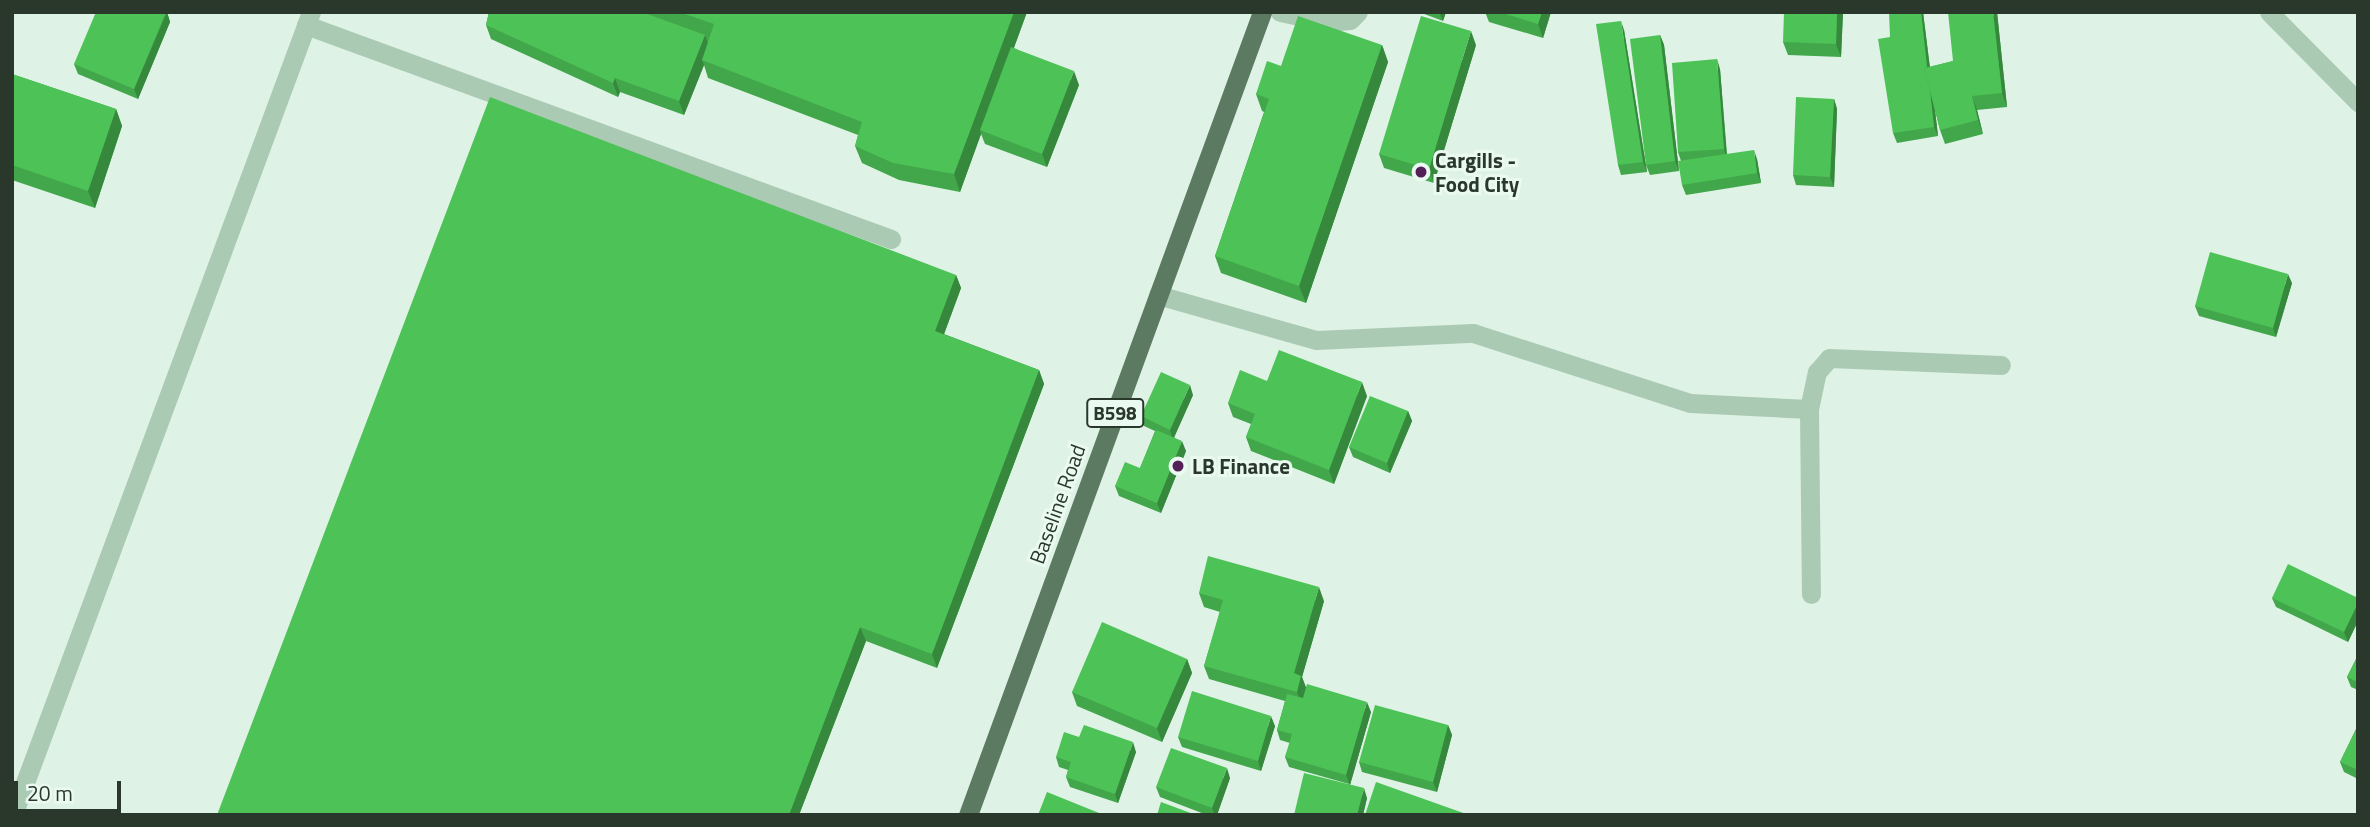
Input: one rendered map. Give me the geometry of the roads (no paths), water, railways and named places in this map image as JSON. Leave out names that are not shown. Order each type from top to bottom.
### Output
[{"type":"main road","name":"Baseline Road","points":[[968,815],[1262,12]]},
{"type":"street","points":[[1280,12],[1327,22],[1350,20],[1358,12]]},
{"type":"street","points":[[2269,12],[2358,102]]},
{"type":"street","points":[[13,815],[309,18],[891,239]]},
{"type":"street","points":[[1158,296],[1316,340],[1473,333],[1689,404],[1809,409]]},
{"type":"street","points":[[1811,594],[1809,409],[1817,372],[1829,358],[2001,365]]},
{"type":"place","name":"Cargills - Food City","points":[[1421,172]]},
{"type":"place","name":"LB Finance","points":[[1178,466]]}]
